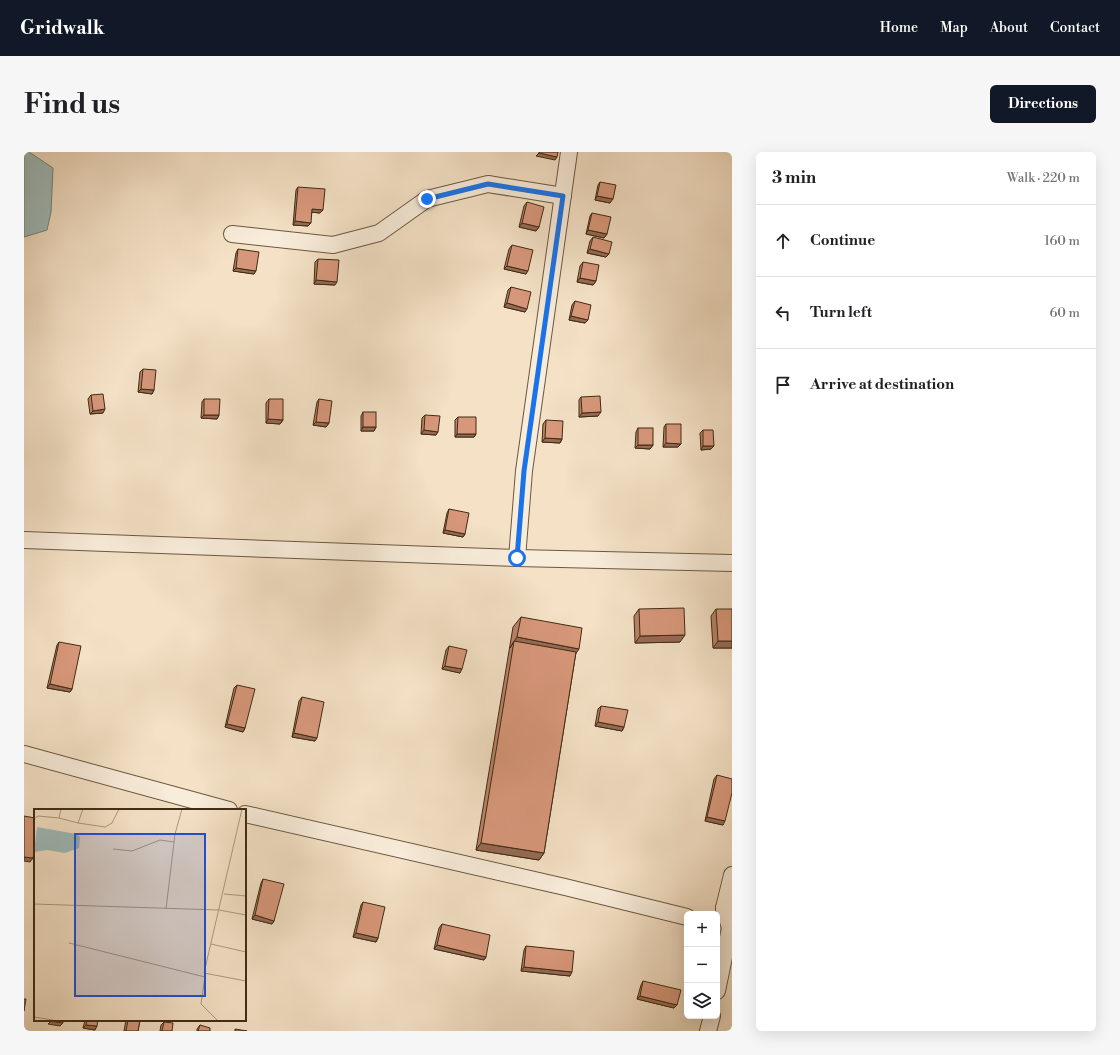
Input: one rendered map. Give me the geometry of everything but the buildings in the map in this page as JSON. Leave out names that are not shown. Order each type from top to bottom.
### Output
[{"type":"street","points":[[517,558],[524,471],[570,152]]},
{"type":"street","points":[[232,234],[333,245],[379,233],[427,199],[488,184],[563,196]]},
{"type":"street","points":[[24,540],[517,558],[732,563]]},
{"type":"street","points":[[24,754],[225,809]]},
{"type":"street","points":[[246,814],[565,887],[684,916]]},
{"type":"street","points":[[718,983],[724,926],[728,909],[732,875]]},
{"type":"street","points":[[708,1031],[711,1019]]},
{"type":"water","points":[[24,152],[29,152],[53,168],[51,212],[47,230],[24,237]]},
{"type":"route","points":[[427,199],[488,184],[563,196],[524,471],[517,558]]}]
